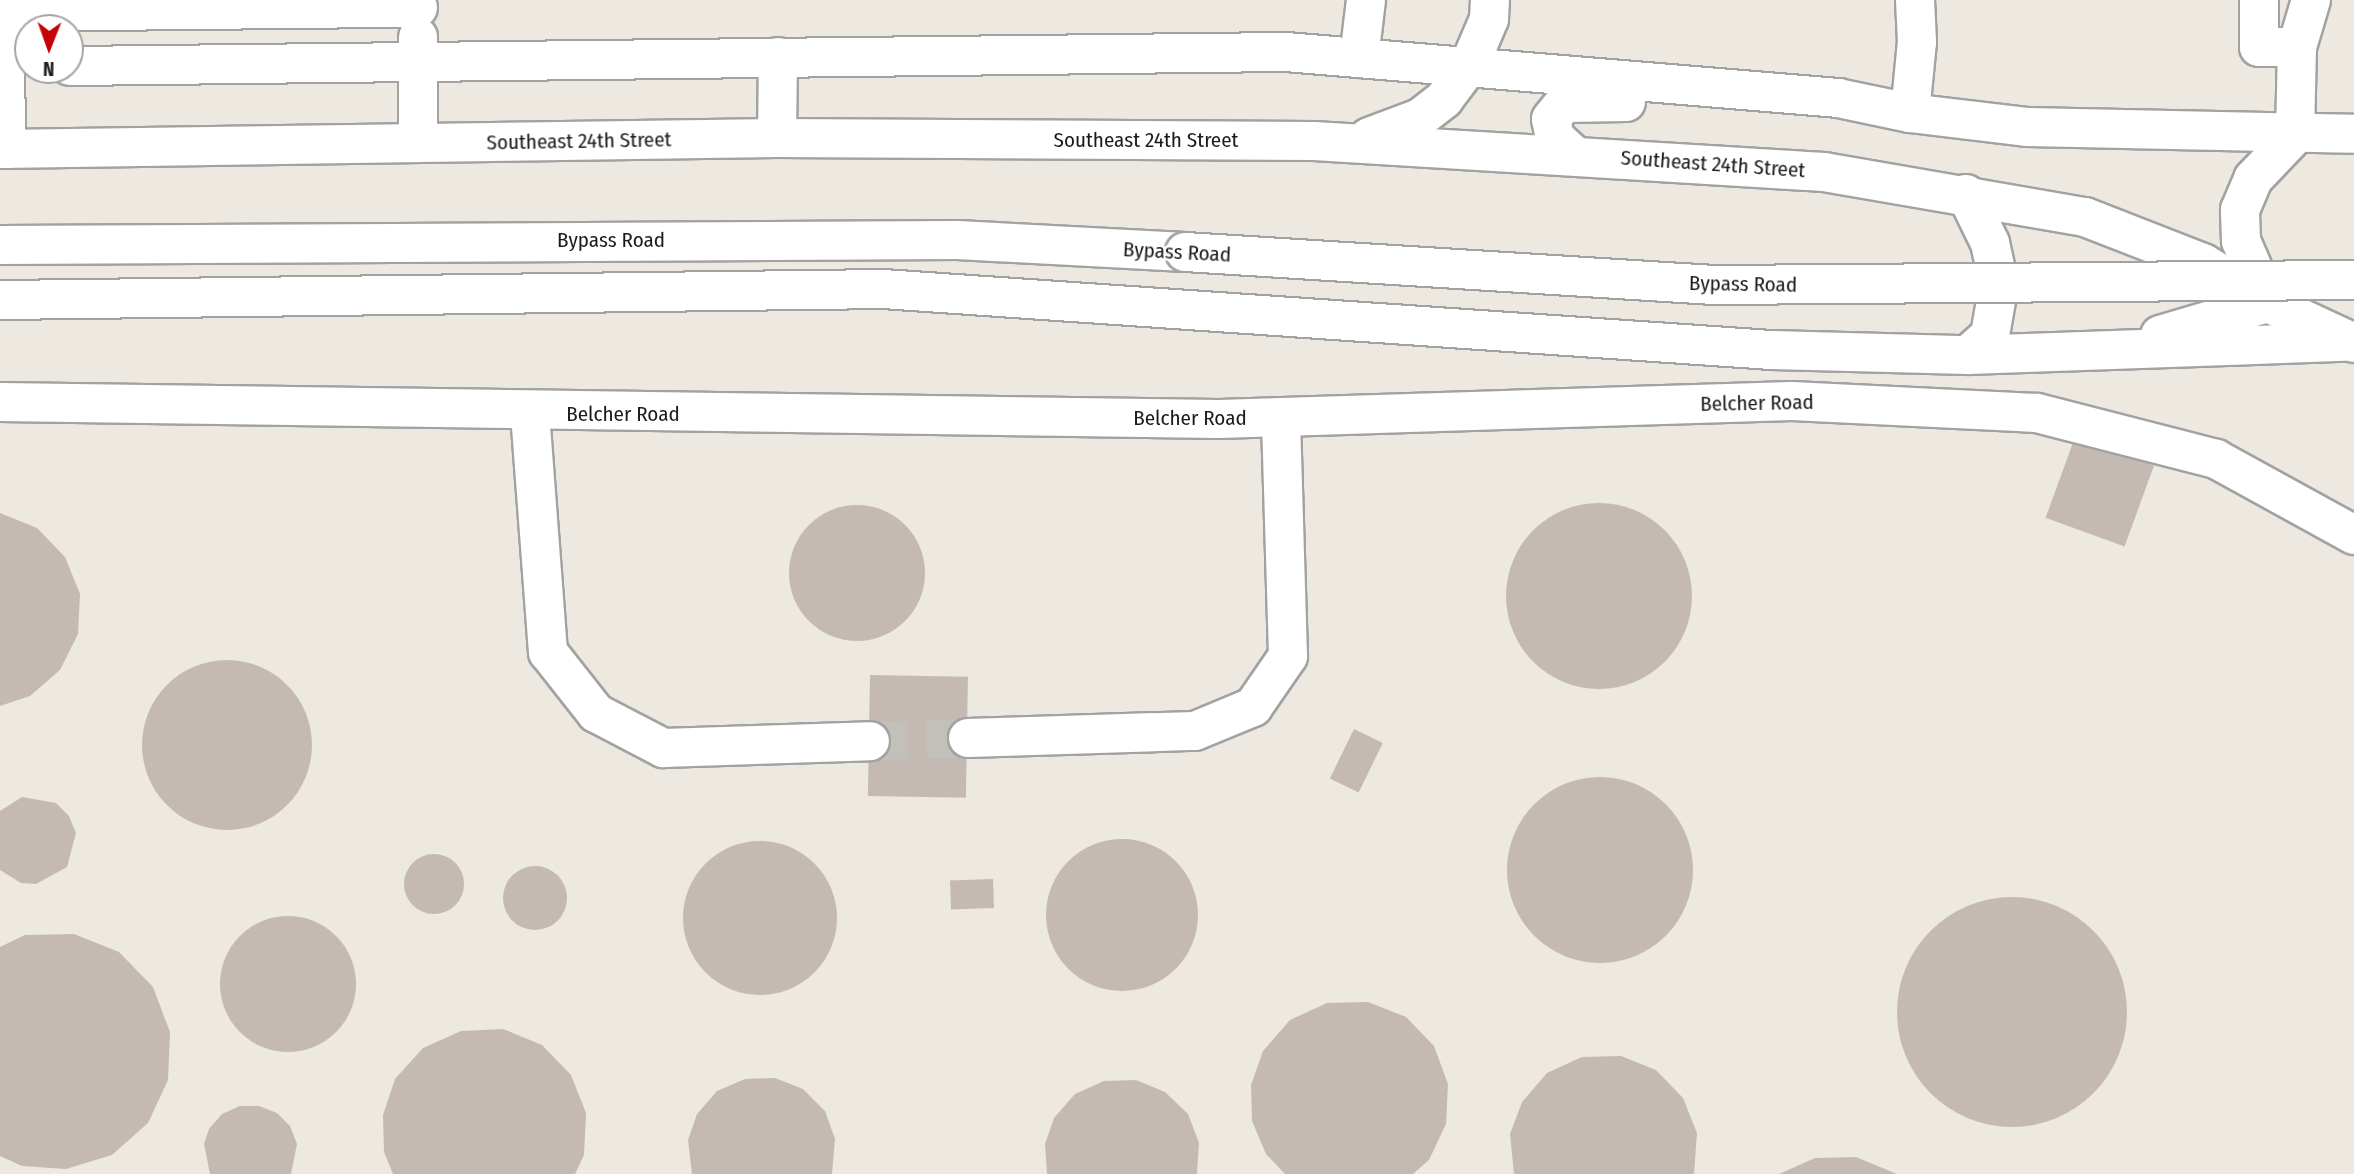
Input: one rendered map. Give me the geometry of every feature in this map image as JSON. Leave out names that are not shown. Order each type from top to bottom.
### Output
[{"type":"street","points":[[1359,58],[1366,0]]},
{"type":"street","points":[[1354,142],[1420,118],[1444,99],[1469,66],[1489,19],[1490,0]]},
{"type":"street","points":[[1910,113],[1917,42],[1915,0]]},
{"type":"street","points":[[2259,0],[2259,47],[2297,47]]},
{"type":"street","points":[[2107,351],[2267,303],[2241,241],[2240,210],[2253,179],[2295,135],[2297,47],[2311,0]]},
{"type":"street","points":[[4,149],[11,67],[2,12],[419,4],[418,143]]},
{"type":"street","points":[[84,66],[1286,51],[1838,97],[1910,113],[2028,128],[2354,134]]},
{"type":"street","points":[[777,138],[778,57]]},
{"type":"street","points":[[1573,153],[1555,138],[1551,119],[1564,103],[1636,103],[1676,84]]},
{"type":"street","name":"Southeast 24th Street","points":[[4,149],[777,138],[1354,142],[1573,153],[1824,172],[2061,211],[2156,242],[2203,263],[2267,303],[2353,342]]},
{"type":"street","points":[[1966,194],[1990,243],[1998,284],[1990,335],[1968,355]]},
{"type":"street","name":"Bypass Road","points":[[0,245],[957,240],[1714,285],[2354,280]]},
{"type":"street","points":[[0,300],[883,289],[1772,350],[1968,355],[2353,342]]},
{"type":"street","name":"Belcher Road","points":[[0,402],[530,413],[1281,417],[1792,401],[2037,412],[2216,459],[2354,535]]},
{"type":"street","points":[[530,413],[548,652],[596,713],[663,748],[870,741]]},
{"type":"street","points":[[968,738],[1195,731],[1253,707],[1288,656],[1281,417]]},
{"type":"building","points":[[2075,437],[2154,466],[2125,547],[2046,518]]},
{"type":"building","points":[[1599,503],[1635,510],[1665,530],[1685,560],[1692,596],[1685,632],[1665,662],[1635,682],[1599,689],[1563,682],[1533,662],[1513,632],[1506,596],[1513,560],[1533,530],[1563,510]]},
{"type":"building","points":[[857,505],[883,510],[905,525],[920,547],[925,573],[920,599],[905,621],[883,636],[857,641],[831,636],[809,621],[794,599],[789,573],[794,547],[809,525],[831,510]]},
{"type":"building","points":[[0,513],[37,528],[65,557],[80,594],[78,634],[60,670],[30,696],[0,706]]},
{"type":"building","points":[[227,660],[259,667],[287,685],[305,713],[312,745],[305,777],[287,805],[259,823],[227,830],[195,823],[167,805],[149,777],[142,745],[149,713],[167,685],[195,667]]},
{"type":"building","points":[[870,675],[968,677],[966,798],[868,796]]},
{"type":"building","points":[[1354,729],[1383,743],[1359,792],[1330,778]]},
{"type":"building","points":[[1600,777],[1636,784],[1666,804],[1686,834],[1693,870],[1686,906],[1666,936],[1636,956],[1600,963],[1564,956],[1534,936],[1514,906],[1507,870],[1514,834],[1534,804],[1564,784]]},
{"type":"building","points":[[22,797],[56,803],[69,816],[76,833],[67,867],[36,884],[21,883],[0,870],[0,811]]},
{"type":"building","points":[[1122,839],[1151,844],[1176,861],[1193,886],[1198,915],[1193,944],[1176,969],[1151,986],[1122,991],[1093,986],[1068,969],[1051,944],[1046,915],[1051,886],[1068,861],[1093,844]]},
{"type":"building","points":[[760,841],[789,847],[814,864],[831,889],[837,918],[831,947],[814,972],[789,989],[760,995],[731,989],[706,972],[689,947],[683,918],[689,889],[706,864],[731,847]]},
{"type":"building","points":[[434,854],[451,859],[459,867],[464,884],[459,901],[451,909],[434,914],[417,909],[409,901],[404,884],[409,867],[417,859]]},
{"type":"building","points":[[529,866],[541,866],[558,875],[565,886],[565,910],[558,921],[541,930],[529,930],[517,925],[508,916],[503,904],[503,892],[508,880],[517,871]]},
{"type":"building","points":[[993,879],[994,908],[951,909],[950,881]]},
{"type":"building","points":[[2012,897],[2034,899],[2056,906],[2076,916],[2101,939],[2122,979],[2127,1012],[2125,1034],[2118,1056],[2108,1076],[2085,1101],[2045,1122],[2012,1127],[1990,1125],[1968,1118],[1948,1108],[1923,1085],[1902,1045],[1897,1012],[1899,990],[1906,968],[1916,948],[1939,923],[1979,902]]},
{"type":"building","points":[[288,916],[314,921],[336,936],[351,958],[356,984],[351,1010],[336,1032],[314,1047],[288,1052],[262,1047],[240,1032],[225,1010],[220,984],[225,958],[240,936],[262,921]]},
{"type":"building","points":[[74,934],[119,952],[153,987],[170,1032],[168,1080],[148,1123],[112,1155],[66,1169],[22,1166],[0,1156],[0,947],[25,935]]},
{"type":"building","points":[[1368,1002],[1406,1017],[1434,1046],[1448,1084],[1446,1124],[1429,1160],[1413,1174],[1285,1174],[1266,1154],[1252,1121],[1251,1085],[1263,1051],[1290,1020],[1327,1003]]},
{"type":"building","points":[[503,1029],[542,1045],[571,1075],[586,1113],[584,1155],[575,1174],[393,1174],[384,1152],[383,1115],[395,1079],[423,1048],[461,1031]]},
{"type":"building","points":[[1621,1056],[1656,1070],[1683,1098],[1697,1133],[1694,1174],[1514,1174],[1510,1134],[1522,1102],[1547,1073],[1582,1057]]},
{"type":"building","points":[[775,1078],[803,1089],[825,1111],[835,1139],[832,1174],[692,1174],[688,1140],[697,1114],[717,1091],[745,1079]]},
{"type":"building","points":[[1136,1080],[1165,1092],[1188,1114],[1199,1143],[1197,1174],[1047,1174],[1045,1144],[1054,1118],[1075,1094],[1104,1081]]},
{"type":"building","points":[[240,1106],[259,1106],[277,1113],[290,1126],[297,1144],[291,1174],[210,1174],[204,1144],[209,1129],[222,1114]]},
{"type":"building","points":[[1856,1157],[1897,1174],[1779,1174],[1815,1158]]},
{"type":"tunnel","points":[[870,741],[968,738]]}]
